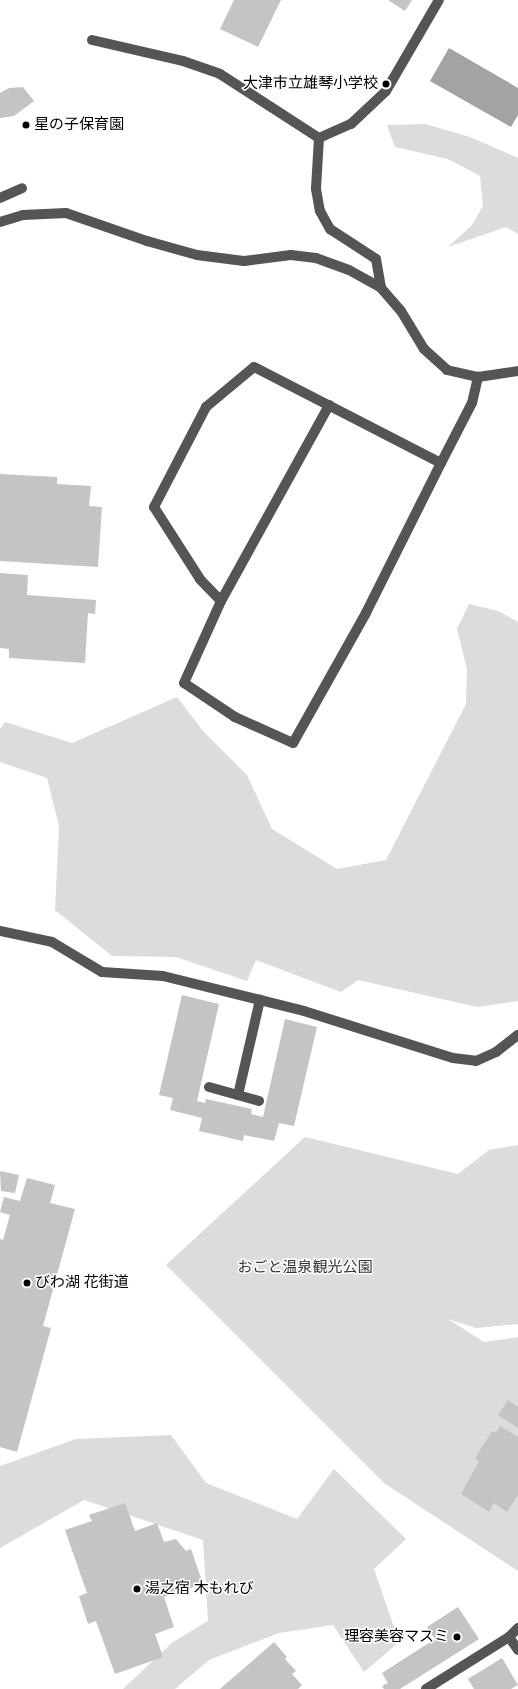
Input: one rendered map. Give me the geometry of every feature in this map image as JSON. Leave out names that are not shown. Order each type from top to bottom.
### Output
[{"type":"street","points":[[319,138],[351,124],[386,91],[439,0]]},
{"type":"street","points":[[92,40],[183,61],[220,74],[319,138]]},
{"type":"street","points":[[319,138],[316,189],[320,211],[330,229],[376,259],[381,288]]},
{"type":"street","points":[[0,198],[22,188]]},
{"type":"street","points":[[0,222],[24,215],[66,213],[147,241],[197,255],[244,261],[291,255],[316,258],[349,270],[381,288],[401,311],[424,349],[447,370],[478,377],[518,371]]},
{"type":"street","points":[[221,601],[200,579],[154,507],[206,407],[254,367],[441,463]]},
{"type":"street","points":[[329,405],[221,601],[184,683],[235,717],[293,743],[366,613],[472,403],[478,377]]},
{"type":"street","points":[[0,931],[52,942],[102,972],[163,976],[304,1011],[454,1058],[476,1061],[496,1052],[518,1035]]},
{"type":"street","points":[[238,1095],[260,1000]]},
{"type":"street","points":[[209,1087],[258,1101]]},
{"type":"street","points":[[426,1689],[509,1637],[518,1628]]},
{"type":"street","points":[[509,1637],[518,1650]]},
{"type":"green space","points":[[425,124],[470,137],[518,158],[518,234],[506,227],[448,247],[472,225],[483,206],[480,176],[448,159],[395,147],[387,125]]},
{"type":"green space","points":[[469,604],[498,611],[518,622],[518,1001],[477,1007],[358,980],[341,992],[256,960],[247,981],[176,957],[112,956],[55,910],[59,826],[47,778],[0,762],[0,729],[5,722],[72,743],[177,697],[203,731],[247,775],[272,829],[337,869],[386,860],[466,704],[467,669],[457,629]]},
{"type":"green space","name":"おごと温泉観光公園","points":[[305,1137],[458,1174],[489,1150],[518,1145],[518,1324],[476,1328],[448,1319],[484,1342],[518,1337],[518,1571],[384,1483],[166,1265]]},
{"type":"green space","points":[[171,1435],[206,1483],[297,1519],[334,1469],[406,1539],[374,1569],[399,1642],[364,1672],[333,1625],[279,1633],[209,1660],[175,1689],[123,1689],[173,1642],[208,1621],[203,1540],[84,1500],[0,1548],[0,1466],[76,1439]]},
{"type":"shaded area","points":[[449,48],[518,88],[518,115],[511,127],[430,81]]},
{"type":"building","points":[[234,0],[281,0],[258,47],[220,29]]},
{"type":"building","points":[[388,0],[412,0],[405,11]]},
{"type":"building","points":[[23,87],[34,101],[14,116],[0,118],[0,93],[9,88]]},
{"type":"building","points":[[0,474],[57,477],[57,484],[91,486],[89,506],[102,507],[98,567],[0,561]]},
{"type":"building","points":[[0,573],[28,575],[27,595],[96,600],[95,614],[88,613],[85,663],[9,658],[9,649],[0,648]]},
{"type":"building","points":[[182,995],[219,1004],[197,1101],[205,1103],[206,1099],[252,1109],[251,1114],[263,1117],[285,1019],[317,1027],[294,1126],[279,1123],[274,1141],[244,1135],[243,1141],[199,1131],[202,1118],[170,1110],[173,1098],[159,1095]]},
{"type":"building","points":[[0,1171],[19,1175],[15,1193],[1,1191]]},
{"type":"building","name":"びわ湖 花街道","points":[[27,1178],[55,1185],[50,1203],[75,1209],[43,1326],[51,1328],[17,1452],[0,1447],[0,1239],[3,1240],[10,1215],[0,1212],[4,1197],[20,1201]]},
{"type":"building","points":[[508,1400],[518,1407],[518,1428],[498,1415]]},
{"type":"building","points":[[500,1426],[518,1437],[518,1495],[507,1512],[494,1503],[489,1512],[461,1494],[479,1461],[475,1458],[492,1431],[496,1433]]},
{"type":"building","name":"湯之宿 木もれび","points":[[125,1503],[135,1531],[157,1523],[164,1542],[176,1539],[186,1551],[191,1549],[203,1584],[164,1597],[174,1627],[155,1634],[163,1657],[115,1674],[96,1621],[88,1624],[79,1596],[87,1593],[65,1530],[92,1521],[89,1515]]},
{"type":"building","points":[[458,1607],[479,1639],[400,1689],[384,1689],[382,1686],[388,1683],[382,1673],[435,1639],[427,1627]]},
{"type":"building","points":[[274,1642],[287,1657],[285,1659],[296,1671],[292,1674],[302,1685],[298,1689],[220,1689]]},
{"type":"building","points":[[502,1658],[518,1685],[511,1689],[474,1689],[468,1679]]},
{"type":"place","name":"大津市立雄琴小学校","points":[[386,84]]},
{"type":"place","name":"星の子保育園","points":[[26,125]]},
{"type":"place","name":"びわ湖 花街道","points":[[27,1283]]},
{"type":"place","name":"湯之宿 木もれび","points":[[137,1589]]},
{"type":"place","name":"理容美容マスミ","points":[[457,1637]]}]
